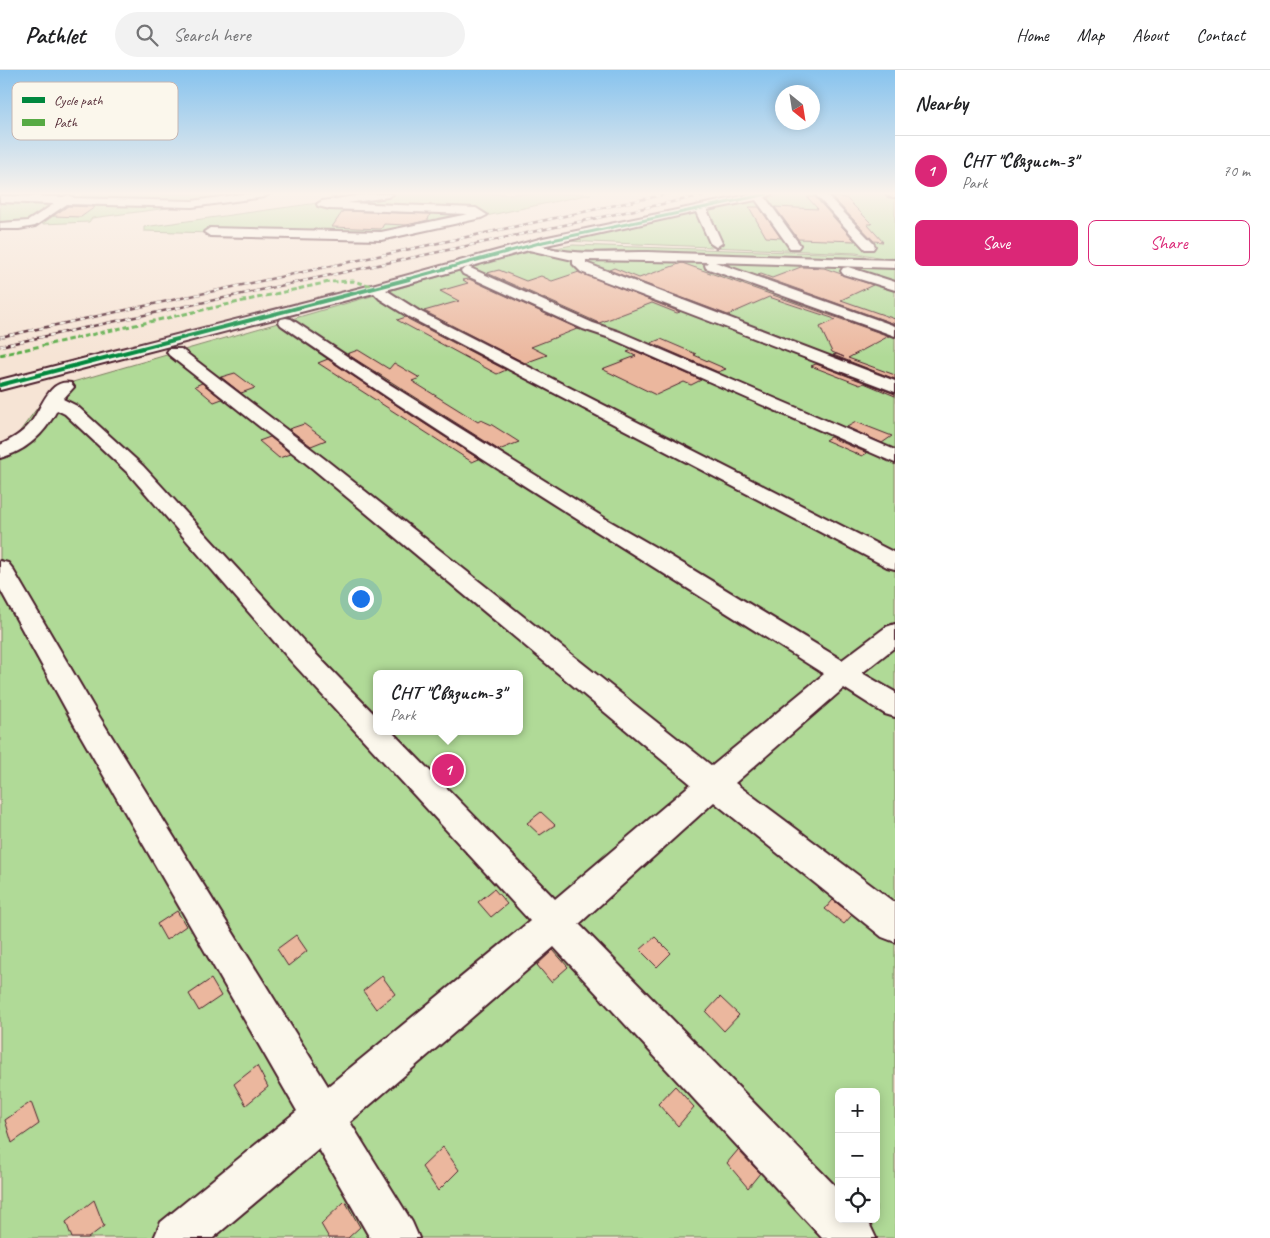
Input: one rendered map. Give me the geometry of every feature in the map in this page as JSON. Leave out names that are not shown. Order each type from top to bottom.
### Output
[{"type":"street","points":[[0,452],[16,445],[32,433],[42,421],[56,394],[68,384],[78,379],[221,338],[286,322],[521,249]]},
{"type":"street","points":[[535,249],[544,252],[580,258],[612,255],[895,264]]},
{"type":"street","points":[[689,257],[895,332]]},
{"type":"street","points":[[580,258],[579,264],[586,269],[895,387]]},
{"type":"street","points":[[817,261],[895,286]]},
{"type":"street","points":[[468,271],[588,326],[615,335],[895,457]]},
{"type":"street","points":[[0,384],[381,292],[414,314],[895,562]]},
{"type":"street","points":[[286,322],[380,386],[590,519],[659,559],[895,706]]},
{"type":"street","points":[[175,352],[319,464],[712,783],[895,924]]},
{"type":"street","points":[[53,400],[71,410],[136,470],[300,654],[373,731]]},
{"type":"street","points":[[0,568],[84,716],[396,1238]]},
{"type":"street","points":[[177,1238],[554,923],[712,783],[842,673],[895,633]]},
{"type":"street","points":[[376,735],[853,1238]]},
{"type":"green space","points":[[552,249],[682,249],[854,254],[895,262],[895,1238],[0,1238],[0,449],[9,446],[52,388],[514,255]]},
{"type":"green space","points":[[747,249],[895,249],[895,260],[856,253]]},
{"type":"building","points":[[682,263],[889,336],[848,358],[895,375],[895,379],[833,355],[837,354],[832,352],[820,327],[835,320],[832,318],[769,297],[728,315],[609,270],[614,268],[639,278]]},
{"type":"building","points":[[801,267],[824,268],[873,285],[841,300],[895,319],[895,324],[758,275],[761,274],[772,278]]},
{"type":"building","points":[[499,270],[526,281],[541,276],[552,281],[579,272],[680,312],[677,313],[652,303],[599,323],[487,273]]},
{"type":"building","points":[[469,279],[581,330],[577,329],[531,347],[547,355],[525,363],[424,311],[459,301],[440,291],[468,283],[463,280]]},
{"type":"building","points":[[406,317],[506,370],[497,374],[397,320]]},
{"type":"building","points":[[661,339],[726,369],[718,372],[651,343]]},
{"type":"building","points":[[358,350],[389,369],[394,363],[420,378],[412,381],[478,422],[481,420],[492,425],[519,442],[499,450],[347,354]]},
{"type":"building","points":[[633,350],[701,380],[691,385],[684,382],[656,395],[602,369],[636,356],[627,352]]},
{"type":"building","points":[[328,359],[479,459],[472,462],[318,363]]},
{"type":"building","points":[[816,364],[895,394],[895,396],[864,383],[860,385],[811,366]]},
{"type":"building","points":[[235,373],[255,388],[241,393],[221,377]]},
{"type":"building","points":[[202,383],[222,399],[214,402],[195,386]]},
{"type":"building","points":[[856,422],[892,436],[882,443],[847,427]]},
{"type":"building","points":[[304,424],[326,440],[311,446],[289,429]]},
{"type":"building","points":[[270,437],[291,454],[279,458],[259,441]]},
{"type":"building","points":[[830,437],[867,453],[862,456],[825,440]]},
{"type":"building","points":[[541,812],[555,825],[540,835],[527,823]]},
{"type":"building","points":[[494,889],[507,904],[491,917],[478,902]]},
{"type":"building","points":[[833,900],[852,915],[844,924],[825,909]]},
{"type":"building","points":[[177,911],[186,926],[166,940],[157,924]]},
{"type":"building","points":[[296,935],[307,951],[288,966],[277,949]]},
{"type":"building","points":[[655,937],[671,953],[657,967],[640,950]]},
{"type":"building","points":[[553,950],[568,967],[551,982],[537,965]]},
{"type":"building","points":[[382,976],[395,994],[376,1009],[363,991]]},
{"type":"building","points":[[211,979],[221,996],[199,1011],[189,994]]},
{"type":"building","points":[[720,997],[739,1015],[724,1031],[706,1012]]},
{"type":"building","points":[[257,1066],[268,1087],[246,1105],[234,1084]]},
{"type":"building","points":[[675,1086],[694,1107],[678,1126],[658,1104]]},
{"type":"building","points":[[31,1102],[39,1124],[12,1143],[5,1120]]},
{"type":"building","points":[[443,1147],[459,1170],[438,1191],[422,1167]]},
{"type":"building","points":[[738,1150],[760,1173],[748,1188],[727,1163]]},
{"type":"building","points":[[94,1200],[104,1226],[88,1238],[72,1238],[66,1222]]},
{"type":"building","points":[[345,1201],[360,1227],[348,1238],[329,1238],[321,1224]]},
{"type":"railway","points":[[0,337],[413,249]]},
{"type":"railway","points":[[0,346],[455,249]]},
{"type":"marked path","points":[[0,355],[329,282],[353,281],[376,287]]},
{"type":"cycle path","points":[[0,385],[377,288],[520,249]]},
{"type":"place","name":"СНТ \"Связист-3\"","points":[[448,770]]}]
